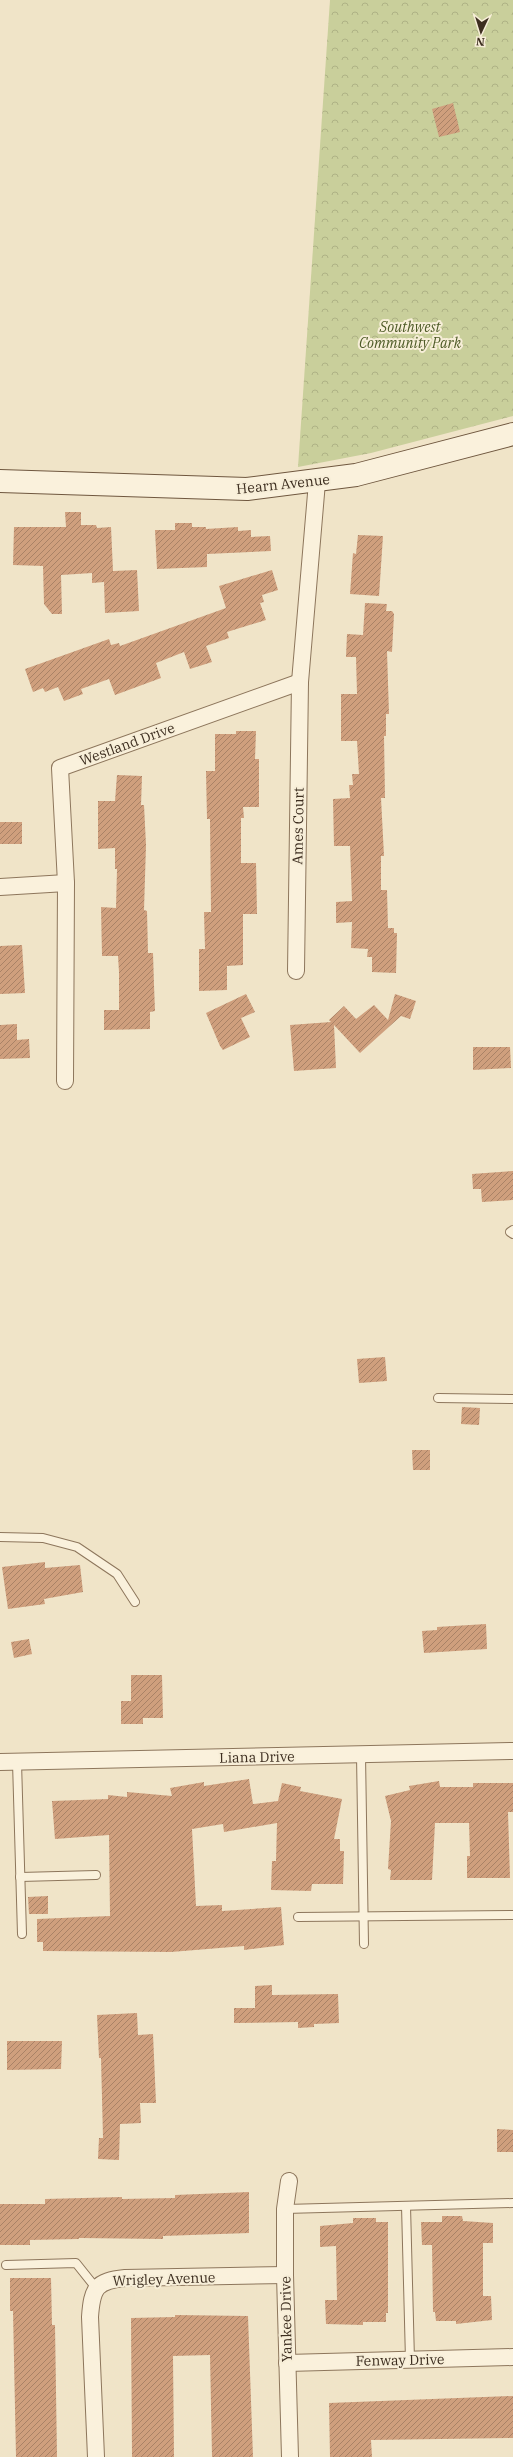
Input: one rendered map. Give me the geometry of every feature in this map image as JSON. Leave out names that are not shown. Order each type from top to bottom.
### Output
[{"type":"main road","name":"Hearn Avenue","points":[[0,480],[247,489],[317,482],[356,475],[513,434]]},
{"type":"street","points":[[300,682],[317,482]]},
{"type":"street","name":"Westland Drive","points":[[65,1081],[66,883],[60,768],[300,682]]},
{"type":"street","name":"Ames Court","points":[[296,971],[300,682]]},
{"type":"street","points":[[0,887],[66,883]]},
{"type":"street","name":"Liana Drive","points":[[0,1762],[513,1751]]},
{"type":"street","name":"Yankee Drive","points":[[289,2181],[285,2209],[285,2275],[290,2457]]},
{"type":"street","name":"Wrigley Avenue","points":[[96,2457],[90,2317],[91,2301],[96,2288],[108,2280],[125,2278],[285,2275]]},
{"type":"street","name":"Fenway Drive","points":[[287,2363],[513,2357]]},
{"type":"lane","points":[[513,1230],[510,1232],[513,1234]]},
{"type":"lane","points":[[438,1398],[513,1399]]},
{"type":"lane","points":[[0,1537],[43,1538],[77,1547],[117,1574],[135,1602]]},
{"type":"lane","points":[[361,1755],[364,1944]]},
{"type":"lane","points":[[17,1762],[22,1934]]},
{"type":"lane","points":[[20,1877],[96,1876]]},
{"type":"lane","points":[[298,1917],[363,1915],[513,1915]]},
{"type":"lane","points":[[285,2209],[513,2203]]},
{"type":"lane","points":[[406,2206],[410,2360]]},
{"type":"lane","points":[[6,2265],[76,2264],[96,2288]]},
{"type":"green space","name":"Southwest Community Park","points":[[330,0],[513,0],[513,416],[371,453],[298,467]]},
{"type":"building","points":[[453,103],[460,132],[439,137],[432,109]]},
{"type":"building","points":[[65,512],[81,512],[81,525],[96,525],[97,528],[111,527],[113,571],[137,570],[139,611],[105,613],[104,582],[92,583],[92,573],[61,575],[62,614],[52,614],[44,604],[43,566],[13,565],[14,527],[66,527]]},
{"type":"building","points":[[175,523],[192,523],[192,527],[206,527],[206,529],[238,527],[238,531],[251,530],[251,537],[270,536],[271,551],[207,554],[207,567],[157,569],[155,530],[175,530]]},
{"type":"building","points":[[358,535],[383,536],[379,596],[350,594],[353,553],[356,554]]},
{"type":"building","points":[[272,570],[278,590],[262,595],[264,602],[260,603],[266,620],[227,632],[229,638],[206,646],[212,662],[190,669],[184,652],[156,663],[161,678],[115,695],[109,679],[81,689],[83,694],[64,701],[58,687],[45,692],[43,688],[33,692],[25,669],[109,639],[111,645],[119,643],[120,646],[226,608],[219,586]]},
{"type":"building","points":[[365,603],[387,604],[386,611],[392,611],[394,614],[392,652],[387,651],[389,714],[386,714],[386,736],[384,736],[385,798],[381,798],[384,856],[381,856],[381,890],[387,890],[388,928],[394,928],[394,933],[397,933],[396,973],[372,972],[372,957],[367,957],[368,949],[351,948],[352,922],[336,923],[336,902],[352,901],[350,846],[334,846],[333,799],[350,798],[349,785],[353,785],[352,774],[359,774],[357,741],[341,741],[341,694],[357,694],[356,657],[346,657],[347,634],[363,635]]},
{"type":"building","points":[[236,731],[256,731],[255,759],[259,759],[259,807],[243,807],[244,818],[241,818],[241,863],[256,863],[257,914],[243,914],[243,965],[227,966],[227,990],[199,991],[199,949],[205,949],[204,912],[211,912],[210,819],[207,819],[206,771],[215,771],[215,734],[236,734]]},
{"type":"building","points":[[117,775],[142,776],[141,805],[144,805],[146,845],[144,910],[147,911],[148,953],[153,953],[155,1011],[150,1012],[150,1029],[104,1030],[104,1010],[119,1010],[118,956],[102,956],[101,907],[116,908],[117,869],[115,869],[115,848],[98,849],[98,801],[115,801]]},
{"type":"building","points":[[0,822],[22,822],[22,844],[0,844]]},
{"type":"building","points":[[22,945],[25,993],[0,994],[0,946]]},
{"type":"building","points":[[246,994],[255,1012],[241,1018],[250,1037],[223,1050],[206,1013]]},
{"type":"building","points":[[395,994],[416,1001],[410,1019],[401,1016],[360,1053],[334,1025],[336,1068],[294,1071],[290,1025],[331,1022],[329,1020],[344,1006],[356,1019],[374,1005],[388,1020]]},
{"type":"building","points":[[17,1024],[17,1040],[29,1039],[30,1058],[0,1059],[0,1025]]},
{"type":"building","points":[[473,1047],[510,1047],[511,1068],[473,1070]]},
{"type":"building","points":[[513,1171],[513,1200],[482,1202],[481,1189],[473,1189],[472,1174]]},
{"type":"building","points":[[385,1357],[387,1381],[359,1383],[357,1359]]},
{"type":"building","points":[[462,1407],[480,1408],[479,1425],[461,1424]]},
{"type":"building","points":[[412,1450],[430,1450],[430,1470],[413,1470]]},
{"type":"building","points":[[45,1562],[45,1568],[80,1565],[83,1592],[44,1599],[45,1604],[8,1609],[2,1567]]},
{"type":"building","points":[[486,1624],[487,1649],[424,1653],[422,1631],[437,1630],[437,1627]]},
{"type":"building","points":[[29,1639],[32,1654],[14,1658],[11,1642]]},
{"type":"building","points":[[131,1675],[162,1675],[163,1718],[143,1718],[143,1724],[121,1724],[121,1701],[131,1701]]},
{"type":"building","points":[[249,1779],[253,1804],[278,1801],[282,1783],[301,1787],[300,1791],[342,1799],[334,1839],[340,1839],[340,1851],[344,1851],[343,1884],[312,1884],[311,1891],[271,1890],[272,1861],[276,1861],[277,1823],[224,1832],[223,1824],[192,1829],[196,1906],[222,1905],[222,1911],[281,1907],[284,1945],[244,1950],[244,1946],[171,1952],[43,1951],[43,1942],[37,1942],[37,1919],[110,1916],[109,1835],[55,1839],[52,1801],[108,1799],[108,1795],[127,1797],[127,1792],[172,1796],[170,1788],[204,1782],[204,1786]]},
{"type":"building","points":[[439,1781],[440,1787],[473,1787],[473,1783],[513,1783],[513,1812],[508,1812],[510,1878],[467,1878],[467,1856],[470,1856],[469,1823],[435,1823],[432,1880],[390,1880],[391,1870],[388,1869],[391,1821],[385,1796],[410,1790],[409,1786]]},
{"type":"building","points":[[48,1896],[48,1914],[29,1914],[28,1897]]},
{"type":"building","points":[[272,1985],[272,1995],[338,1994],[339,2023],[314,2024],[314,2027],[298,2028],[298,2022],[234,2023],[234,2008],[255,2008],[255,1986]]},
{"type":"building","points":[[137,2013],[138,2035],[153,2034],[156,2103],[140,2103],[141,2123],[120,2124],[119,2160],[98,2159],[99,2138],[103,2138],[101,2058],[99,2058],[97,2015]]},
{"type":"building","points":[[7,2041],[62,2041],[61,2069],[7,2070]]},
{"type":"building","points":[[497,2129],[513,2130],[513,2152],[497,2152]]},
{"type":"building","points":[[249,2192],[249,2233],[163,2236],[163,2239],[79,2238],[30,2240],[30,2245],[0,2245],[0,2204],[45,2204],[45,2199],[122,2197],[122,2199],[175,2198],[175,2195]]},
{"type":"building","points":[[442,2216],[462,2216],[463,2221],[493,2223],[493,2243],[483,2243],[483,2296],[491,2296],[492,2320],[456,2324],[456,2321],[436,2321],[435,2312],[433,2312],[432,2245],[422,2245],[421,2222],[442,2222]]},
{"type":"building","points":[[353,2218],[376,2218],[376,2222],[388,2222],[388,2313],[386,2313],[386,2322],[363,2322],[363,2325],[326,2324],[325,2300],[337,2300],[336,2246],[320,2247],[320,2226],[353,2223]]},
{"type":"building","points":[[10,2278],[51,2278],[52,2325],[55,2325],[57,2457],[16,2457],[13,2311],[10,2311]]},
{"type":"building","points":[[175,2315],[248,2316],[253,2457],[212,2457],[210,2355],[173,2356],[174,2457],[132,2457],[131,2318],[175,2317]]},
{"type":"building","points":[[513,2396],[513,2438],[371,2440],[372,2457],[330,2457],[329,2403]]}]
